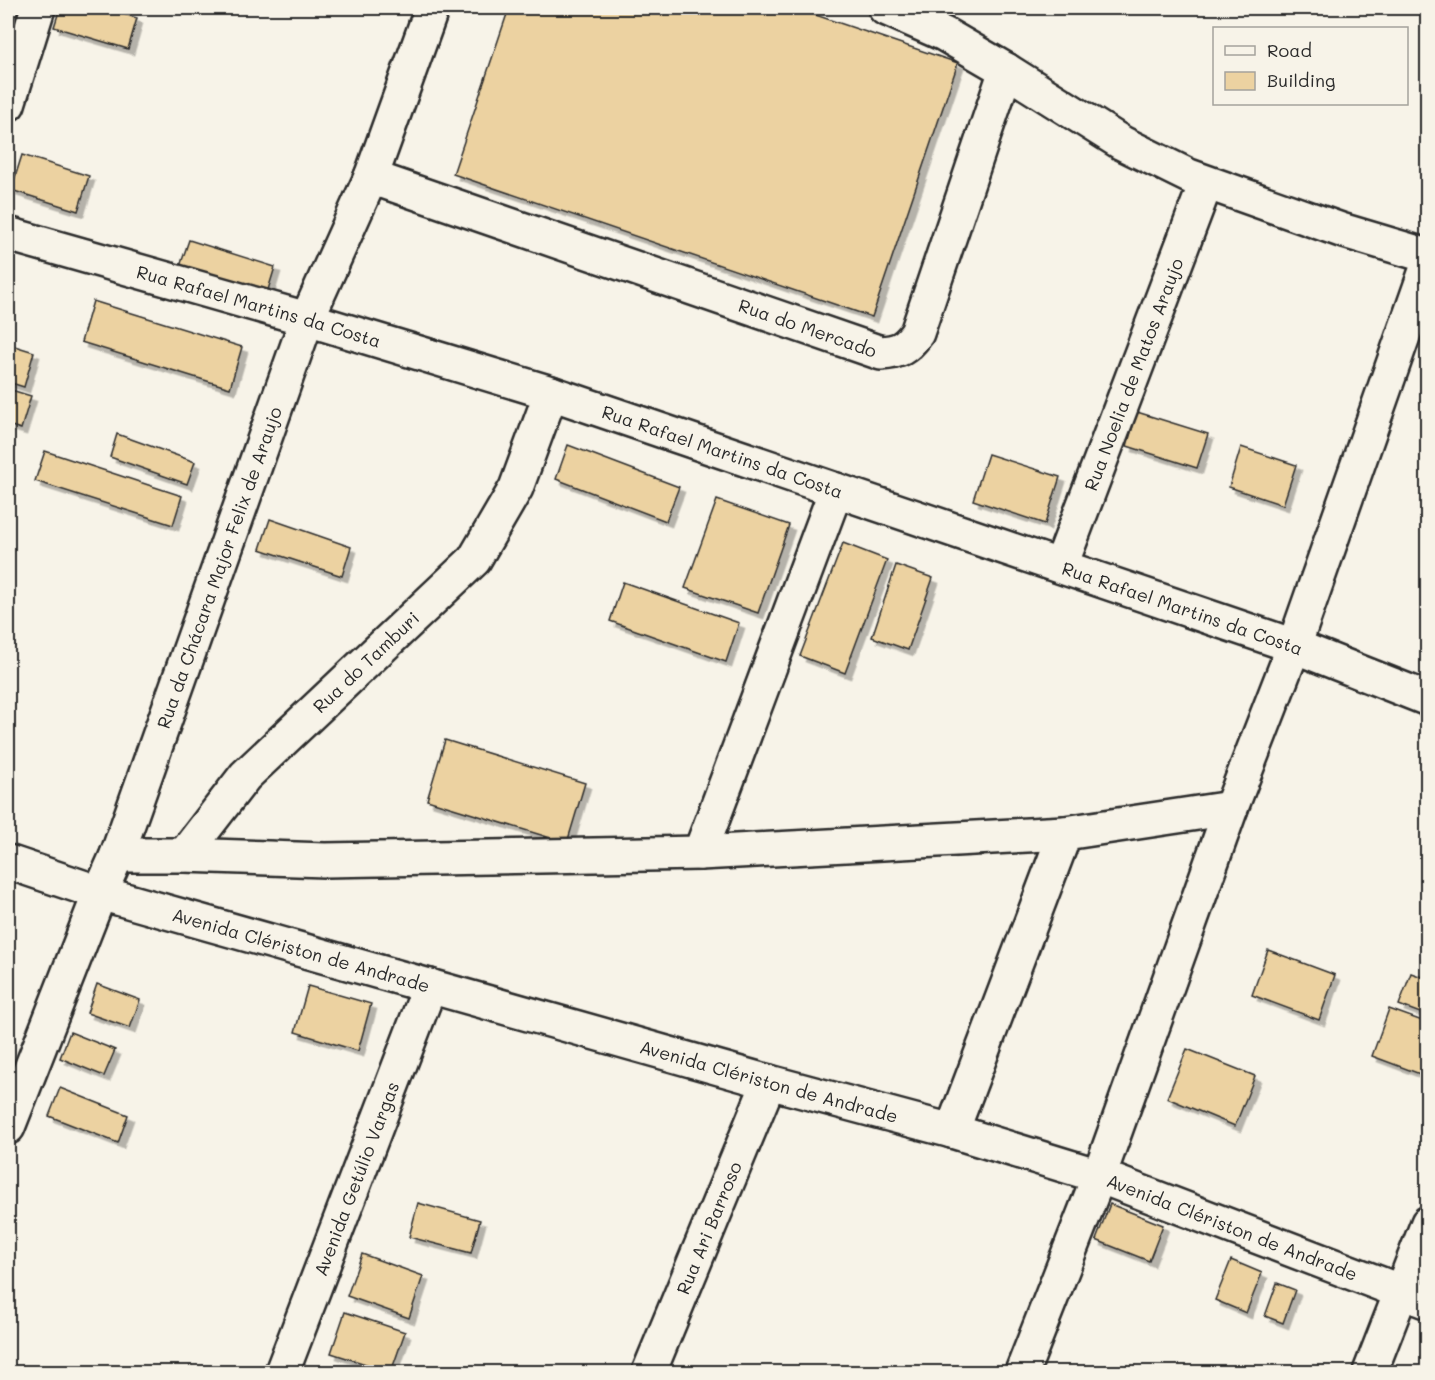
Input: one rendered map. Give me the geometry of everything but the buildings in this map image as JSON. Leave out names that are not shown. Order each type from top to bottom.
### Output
[{"type":"street","points":[[8,104],[38,8]]},
{"type":"street","name":"Rua da Chácara Major Felix de Araujo","points":[[8,1127],[117,855],[306,319],[371,177],[432,8]]},
{"type":"street","points":[[885,8],[944,34],[1122,143],[1206,183],[1341,230],[1428,256]]},
{"type":"street","name":"Rua do Mercado","points":[[371,177],[881,353],[897,352],[908,346],[917,333],[1006,70]]},
{"type":"street","name":"Rua Noelia de Matos Araujo","points":[[1061,565],[1206,183]]},
{"type":"street","name":"Rua Rafael Martins da Costa","points":[[8,234],[306,319],[551,393],[1294,646],[1428,699]]},
{"type":"street","points":[[1022,1372],[1099,1176],[1231,808],[1294,646],[1428,265]]},
{"type":"street","name":"Rua do Tamburi","points":[[184,855],[245,776],[474,560],[516,488],[551,393]]},
{"type":"street","points":[[700,853],[836,490]]},
{"type":"street","points":[[117,855],[326,860],[700,853],[1065,833],[1231,808]]},
{"type":"street","points":[[952,1131],[1065,833]]},
{"type":"street","name":"Avenida Clériston de Andrade","points":[[8,862],[100,893],[769,1082],[952,1131],[1099,1176],[1413,1297]]},
{"type":"street","name":"Avenida Getúlio Vargas","points":[[282,1372],[430,986]]},
{"type":"street","name":"Rua Ari Barroso","points":[[649,1372],[769,1082]]},
{"type":"street","points":[[1370,1372],[1413,1297],[1428,1223]]}]
